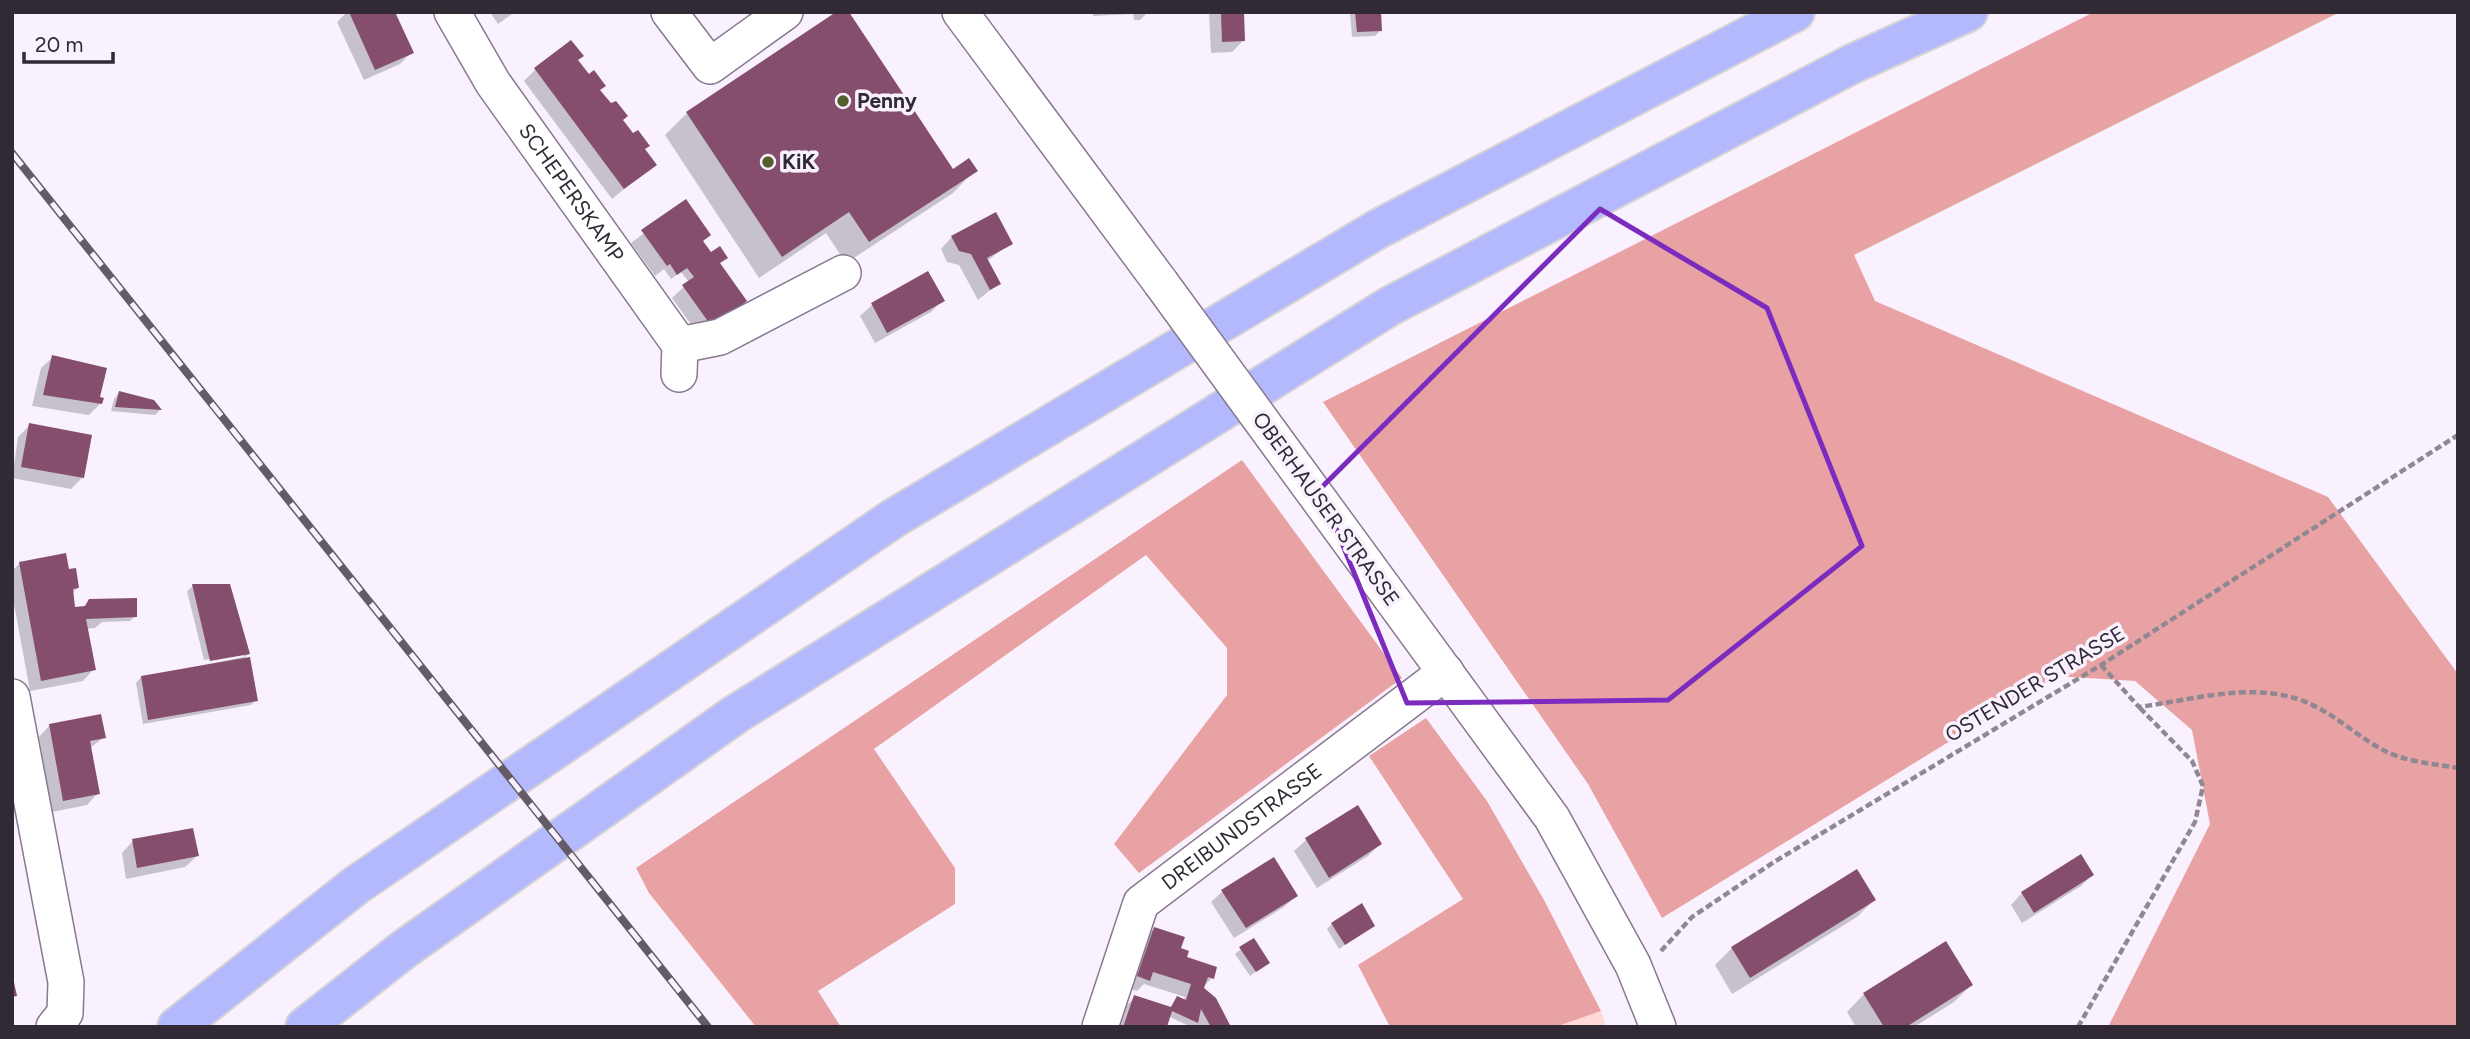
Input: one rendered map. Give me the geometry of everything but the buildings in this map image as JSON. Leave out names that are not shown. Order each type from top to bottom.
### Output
[{"type":"highway","points":[[177,1027],[355,886],[894,518],[1378,229],[1795,12]]},
{"type":"highway","points":[[305,1027],[403,950],[737,714],[1390,306],[1852,64],[1968,12]]},
{"type":"street","name":"SCHEPERSKAMP","points":[[452,12],[493,83],[680,360],[843,273]]},
{"type":"street","points":[[669,12],[710,66],[785,12]]},
{"type":"street","name":"OBERHAUSER STRASSE","points":[[960,12],[1552,818],[1633,965],[1658,1027]]},
{"type":"street","name":"DREIBUNDSTRASSE","points":[[1100,1027],[1141,903],[1446,672]]},
{"type":"street","points":[[12,697],[66,982],[65,1013],[54,1027]]},
{"type":"path","name":"OSTENDER STRASSE","points":[[1633,965],[1659,954],[1692,917],[1774,862],[2101,665],[2458,435]]},
{"type":"path","points":[[2078,1027],[2195,822],[2203,786],[2192,761],[2101,665]]},
{"type":"path","points":[[2139,707],[2252,692],[2280,694],[2308,703],[2386,752],[2458,768]]},
{"type":"highlighted area","points":[[1600,209],[1767,308],[1862,546],[1668,700],[1407,703],[1320,489]]},
{"type":"shaded area","points":[[2094,12],[2340,12],[1854,255],[1875,301],[2328,497],[2458,674],[2458,1027],[2108,1027],[2210,824],[2192,730],[2135,681],[2056,676],[1662,918],[1588,784],[1323,402]]},
{"type":"shaded area","points":[[1242,460],[1402,678],[1139,873],[1114,844],[1227,695],[1227,648],[1146,555],[874,749],[955,868],[955,904],[818,991],[841,1027],[756,1027],[649,893],[636,868]]},
{"type":"shaded area","points":[[1426,718],[1487,801],[1544,900],[1601,1011],[1555,1027],[1390,1027],[1358,965],[1463,899],[1369,756]]},
{"type":"shaded area","points":[[1601,1011],[1606,1027],[1555,1027]]},
{"type":"railway","points":[[12,153],[708,1027]]},
{"type":"place","name":"Penny","points":[[843,101]]},
{"type":"place","name":"KiK","points":[[768,162]]}]
